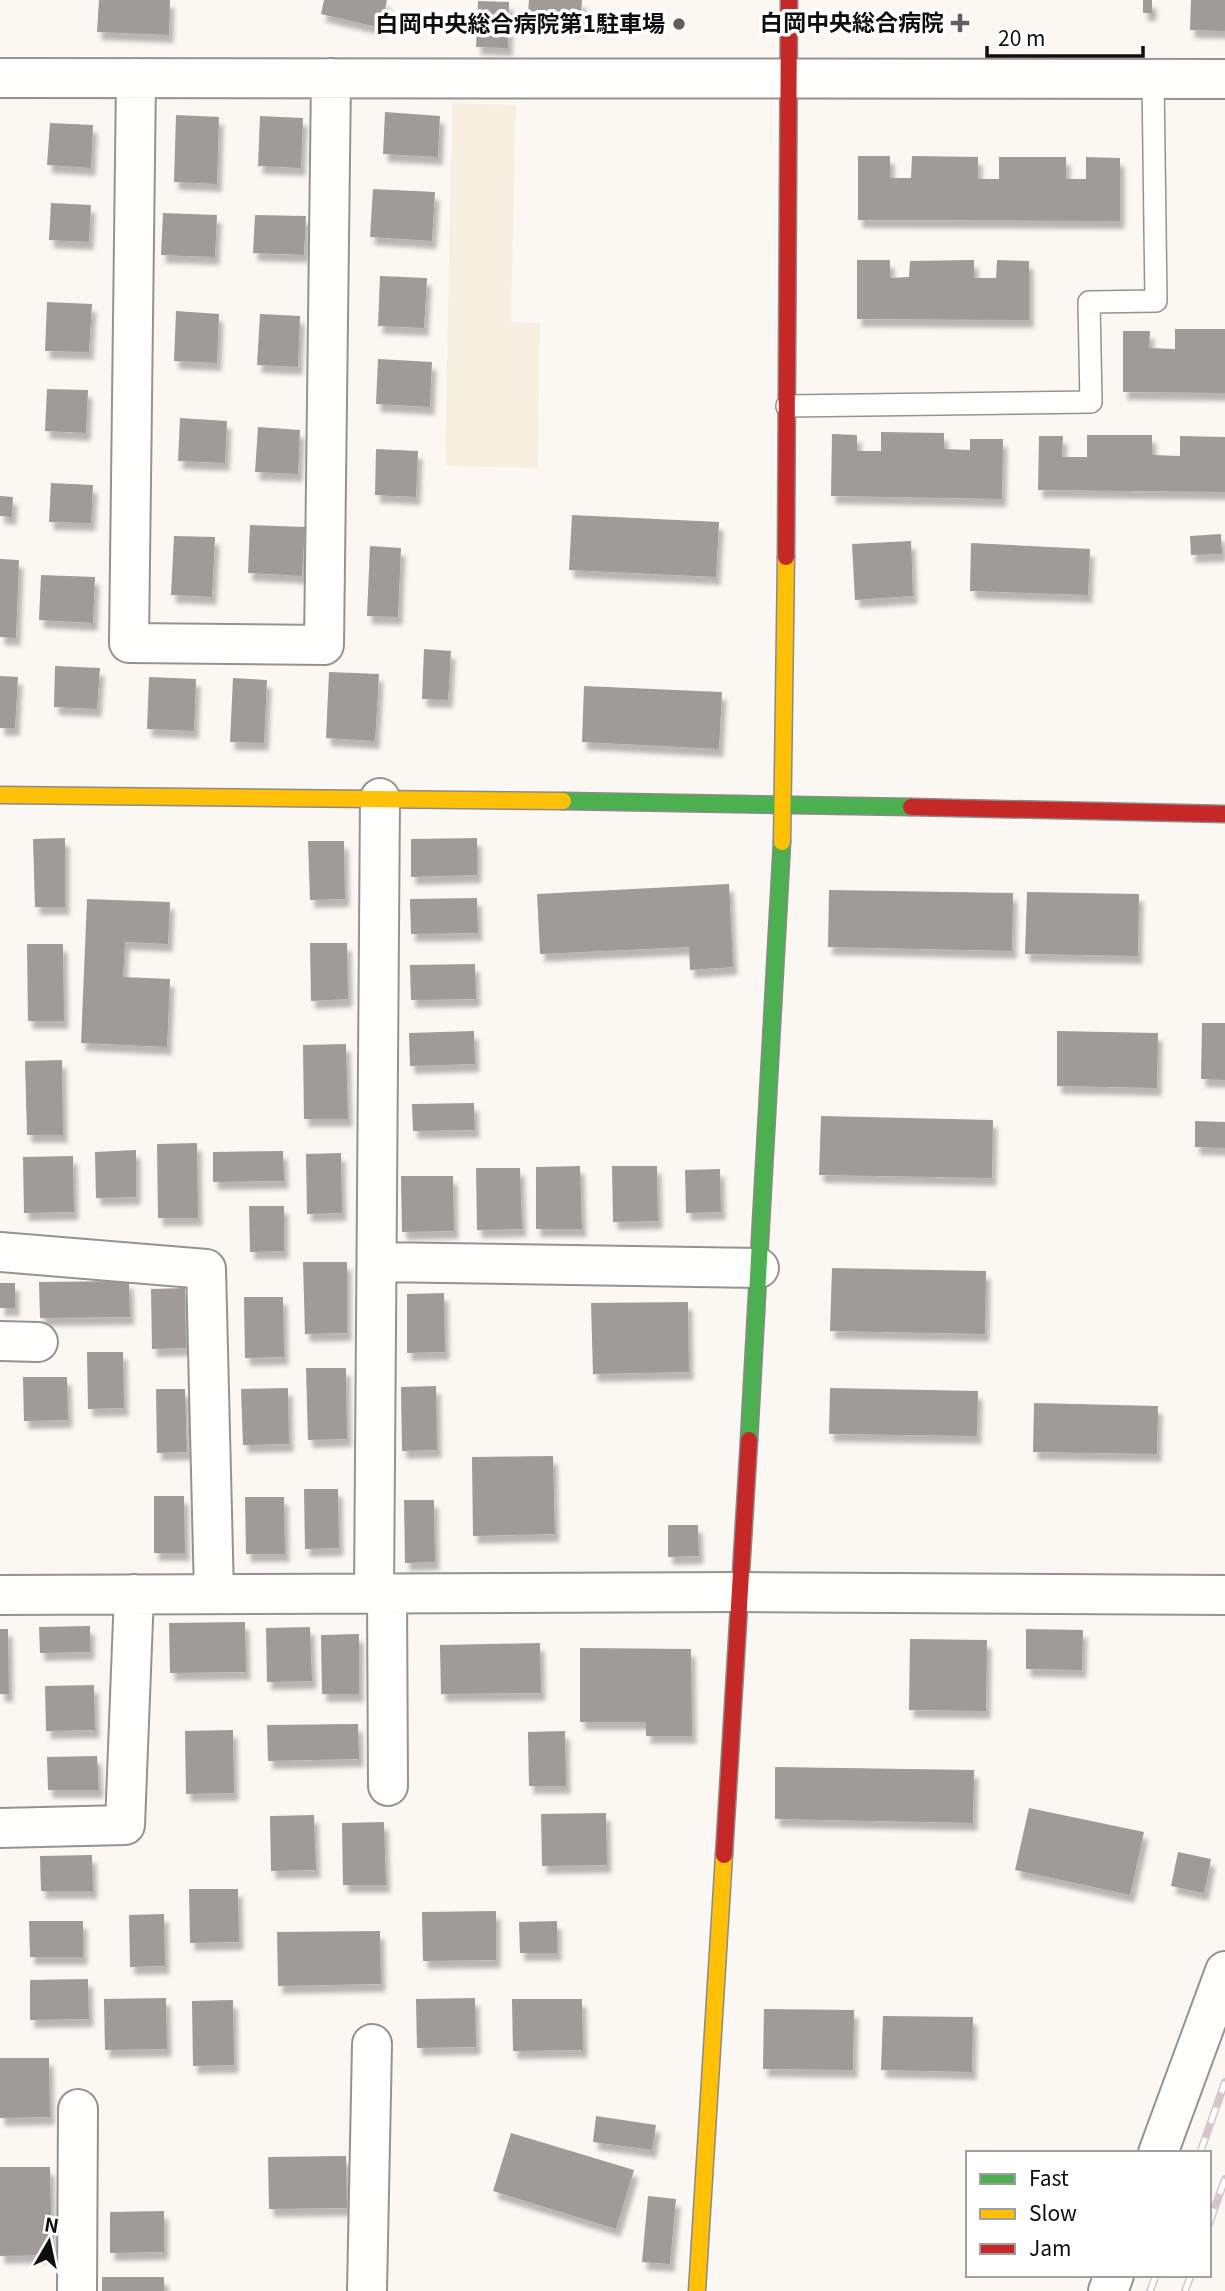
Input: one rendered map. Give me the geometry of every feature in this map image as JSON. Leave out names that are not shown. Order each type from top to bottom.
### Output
[{"type":"street","points":[[698,2291],[741,1592],[784,804],[789,0]]},
{"type":"street","points":[[0,78],[1225,79]]},
{"type":"street","points":[[136,78],[129,643],[324,645],[331,78]]},
{"type":"street","points":[[0,795],[784,804],[1225,814]]},
{"type":"street","points":[[380,799],[377,1262],[380,1593],[388,1786]]},
{"type":"street","points":[[0,1252],[206,1269],[214,1594]]},
{"type":"street","points":[[377,1262],[759,1268]]},
{"type":"street","points":[[0,1341],[38,1342]]},
{"type":"street","points":[[0,1595],[741,1592],[1225,1595]]},
{"type":"street","points":[[0,1828],[125,1825],[134,1594]]},
{"type":"street","points":[[1159,2151],[1225,1971]]},
{"type":"street","points":[[366,2291],[372,2044]]},
{"type":"street","points":[[77,2291],[78,2109]]},
{"type":"lane","points":[[787,406],[1091,402],[1089,302],[1156,301],[1153,79]]},
{"type":"shaded area","points":[[452,103],[516,105],[511,322],[540,323],[538,468],[445,466]]},
{"type":"building","points":[[99,0],[170,0],[169,35],[97,32]]},
{"type":"building","points":[[324,0],[387,0],[381,28],[321,14]]},
{"type":"building","points":[[529,0],[582,0],[580,28],[527,23]]},
{"type":"building","points":[[1143,0],[1152,0],[1152,13],[1143,13]]},
{"type":"building","points":[[1191,0],[1225,0],[1225,31],[1190,30]]},
{"type":"building","points":[[478,1],[509,2],[508,48],[476,47]]},
{"type":"building","points":[[385,112],[440,116],[438,157],[383,154]]},
{"type":"building","points":[[176,115],[219,117],[217,184],[174,182]]},
{"type":"building","points":[[260,116],[303,118],[301,168],[258,166]]},
{"type":"building","points":[[50,123],[93,125],[91,168],[47,165]]},
{"type":"building","points":[[858,156],[890,156],[890,178],[911,178],[912,156],[978,157],[978,179],[999,179],[999,157],[1066,157],[1066,179],[1086,179],[1086,157],[1120,158],[1120,221],[858,220]]},
{"type":"building","points":[[373,189],[435,192],[432,241],[370,237]]},
{"type":"building","points":[[51,203],[91,205],[89,242],[49,240]]},
{"type":"building","points":[[163,213],[217,215],[215,257],[161,255]]},
{"type":"building","points":[[255,215],[306,216],[304,255],[253,253]]},
{"type":"building","points":[[857,260],[890,260],[890,278],[909,277],[910,261],[974,260],[974,278],[996,278],[997,260],[1029,261],[1029,320],[857,319]]},
{"type":"building","points":[[380,276],[427,278],[424,328],[378,326]]},
{"type":"building","points":[[47,302],[92,304],[89,352],[45,351]]},
{"type":"building","points":[[176,311],[219,314],[217,363],[174,361]]},
{"type":"building","points":[[260,314],[300,316],[298,367],[257,365]]},
{"type":"building","points":[[1175,329],[1225,329],[1225,393],[1123,392],[1123,331],[1150,331],[1149,348],[1175,349]]},
{"type":"building","points":[[378,359],[432,362],[430,407],[376,404]]},
{"type":"building","points":[[47,389],[88,390],[86,433],[45,431]]},
{"type":"building","points":[[180,418],[227,421],[225,463],[178,461]]},
{"type":"building","points":[[258,427],[300,430],[298,474],[255,472]]},
{"type":"building","points":[[881,432],[944,433],[944,449],[970,450],[970,439],[1003,439],[1002,499],[831,496],[832,434],[857,435],[857,451],[881,451]]},
{"type":"building","points":[[1087,435],[1152,435],[1152,455],[1180,456],[1180,436],[1225,437],[1225,492],[1038,490],[1039,436],[1063,436],[1062,457],[1087,457]]},
{"type":"building","points":[[376,449],[418,451],[416,497],[375,495]]},
{"type":"building","points":[[51,483],[93,485],[91,523],[49,522]]},
{"type":"building","points":[[0,496],[13,497],[12,517],[0,516]]},
{"type":"building","points":[[572,515],[719,522],[716,577],[569,570]]},
{"type":"building","points":[[250,525],[305,527],[302,576],[248,573]]},
{"type":"building","points":[[1221,534],[1222,554],[1191,555],[1190,536]]},
{"type":"building","points":[[174,536],[215,537],[212,597],[171,595]]},
{"type":"building","points":[[911,541],[913,596],[855,600],[852,544]]},
{"type":"building","points":[[971,543],[1090,549],[1088,595],[970,591]]},
{"type":"building","points":[[370,546],[401,548],[398,617],[367,616]]},
{"type":"building","points":[[0,559],[19,560],[16,638],[0,637]]},
{"type":"building","points":[[41,575],[95,577],[93,623],[39,620]]},
{"type":"building","points":[[424,649],[451,651],[448,700],[422,699]]},
{"type":"building","points":[[55,666],[100,668],[97,709],[54,707]]},
{"type":"building","points":[[329,672],[379,674],[375,741],[326,738]]},
{"type":"building","points":[[0,676],[18,677],[15,728],[0,728]]},
{"type":"building","points":[[149,677],[196,679],[194,731],[147,729]]},
{"type":"building","points":[[233,678],[267,680],[264,743],[230,742]]},
{"type":"building","points":[[584,686],[722,692],[719,749],[582,742]]},
{"type":"building","points":[[65,838],[65,907],[35,907],[33,839]]},
{"type":"building","points":[[477,838],[477,875],[411,877],[411,839]]},
{"type":"building","points":[[308,841],[344,841],[345,899],[310,900]]},
{"type":"building","points":[[729,884],[733,967],[690,970],[689,947],[540,954],[537,894]]},
{"type":"building","points":[[829,890],[1013,893],[1012,951],[828,947]]},
{"type":"building","points":[[1027,892],[1139,894],[1138,956],[1025,954]]},
{"type":"building","points":[[477,898],[478,933],[411,934],[410,899]]},
{"type":"building","points":[[87,899],[170,902],[168,944],[125,942],[123,977],[170,979],[167,1047],[81,1043]]},
{"type":"building","points":[[310,943],[347,943],[348,999],[311,1001]]},
{"type":"building","points":[[27,944],[63,944],[64,1021],[28,1021]]},
{"type":"building","points":[[475,964],[476,999],[411,1000],[410,965]]},
{"type":"building","points":[[1202,1023],[1225,1023],[1225,1080],[1201,1079]]},
{"type":"building","points":[[474,1031],[475,1064],[410,1066],[409,1033]]},
{"type":"building","points":[[1057,1031],[1158,1033],[1157,1088],[1057,1086]]},
{"type":"building","points":[[346,1044],[348,1119],[304,1119],[303,1045]]},
{"type":"building","points":[[62,1060],[63,1135],[27,1135],[25,1061]]},
{"type":"building","points":[[474,1103],[475,1130],[413,1131],[412,1104]]},
{"type":"building","points":[[821,1116],[993,1120],[992,1178],[819,1175]]},
{"type":"building","points":[[1195,1121],[1225,1122],[1225,1148],[1195,1147]]},
{"type":"building","points":[[197,1143],[198,1218],[158,1218],[157,1144]]},
{"type":"building","points":[[136,1150],[136,1197],[96,1198],[95,1152]]},
{"type":"building","points":[[283,1151],[284,1181],[213,1182],[213,1152]]},
{"type":"building","points":[[341,1153],[342,1213],[307,1214],[306,1154]]},
{"type":"building","points":[[73,1156],[74,1212],[24,1213],[23,1157]]},
{"type":"building","points":[[580,1166],[582,1229],[536,1229],[536,1167]]},
{"type":"building","points":[[612,1166],[657,1166],[658,1221],[613,1222]]},
{"type":"building","points":[[476,1168],[520,1168],[522,1229],[477,1230]]},
{"type":"building","points":[[720,1169],[721,1212],[686,1213],[685,1170]]},
{"type":"building","points":[[401,1176],[453,1176],[454,1231],[402,1232]]},
{"type":"building","points":[[249,1206],[284,1206],[284,1251],[250,1252]]},
{"type":"building","points":[[303,1262],[347,1262],[347,1333],[305,1334]]},
{"type":"building","points":[[832,1268],[986,1271],[985,1334],[830,1331]]},
{"type":"building","points":[[129,1281],[130,1317],[40,1318],[39,1282]]},
{"type":"building","points":[[0,1283],[15,1283],[15,1308],[0,1308]]},
{"type":"building","points":[[185,1288],[186,1348],[152,1349],[151,1289]]},
{"type":"building","points":[[444,1293],[445,1352],[407,1353],[407,1294]]},
{"type":"building","points":[[244,1297],[283,1297],[284,1357],[245,1358]]},
{"type":"building","points":[[688,1302],[689,1372],[593,1374],[591,1303]]},
{"type":"building","points":[[87,1352],[123,1352],[124,1408],[88,1409]]},
{"type":"building","points":[[306,1368],[346,1368],[347,1439],[308,1440]]},
{"type":"building","points":[[23,1377],[67,1377],[68,1420],[24,1421]]},
{"type":"building","points":[[436,1386],[437,1450],[402,1451],[401,1387]]},
{"type":"building","points":[[288,1388],[289,1444],[243,1445],[241,1389]]},
{"type":"building","points":[[830,1388],[978,1391],[977,1436],[829,1434]]},
{"type":"building","points":[[156,1389],[185,1389],[187,1452],[157,1453]]},
{"type":"building","points":[[1034,1403],[1158,1406],[1157,1454],[1033,1452]]},
{"type":"building","points":[[553,1456],[555,1534],[473,1536],[472,1457]]},
{"type":"building","points":[[304,1489],[338,1489],[339,1548],[305,1549]]},
{"type":"building","points":[[154,1496],[184,1496],[185,1553],[154,1553]]},
{"type":"building","points":[[245,1497],[284,1497],[285,1554],[246,1554]]},
{"type":"building","points":[[404,1500],[434,1500],[435,1562],[405,1563]]},
{"type":"building","points":[[668,1525],[698,1525],[699,1556],[668,1557]]},
{"type":"building","points":[[245,1622],[246,1672],[170,1673],[169,1623]]},
{"type":"building","points":[[90,1626],[90,1652],[40,1653],[39,1627]]},
{"type":"building","points":[[310,1627],[312,1681],[267,1682],[266,1628]]},
{"type":"building","points":[[0,1629],[8,1629],[9,1694],[0,1694]]},
{"type":"building","points":[[1026,1629],[1083,1630],[1082,1670],[1026,1669]]},
{"type":"building","points":[[359,1634],[359,1694],[322,1694],[321,1635]]},
{"type":"building","points":[[910,1639],[987,1640],[986,1711],[909,1710]]},
{"type":"building","points":[[540,1643],[541,1693],[441,1694],[440,1645]]},
{"type":"building","points":[[580,1648],[691,1649],[692,1736],[646,1736],[646,1722],[580,1722]]},
{"type":"building","points":[[94,1685],[95,1730],[46,1731],[45,1686]]},
{"type":"building","points":[[358,1724],[359,1759],[268,1761],[267,1725]]},
{"type":"building","points":[[233,1730],[234,1793],[186,1794],[185,1731]]},
{"type":"building","points":[[565,1731],[566,1786],[529,1786],[528,1732]]},
{"type":"building","points":[[97,1756],[99,1790],[48,1790],[47,1757]]},
{"type":"building","points":[[775,1767],[974,1770],[973,1823],[775,1819]]},
{"type":"building","points":[[1029,1808],[1144,1832],[1130,1895],[1015,1870]]},
{"type":"building","points":[[606,1813],[607,1865],[542,1866],[541,1814]]},
{"type":"building","points":[[314,1815],[316,1870],[271,1871],[270,1816]]},
{"type":"building","points":[[384,1822],[386,1885],[343,1885],[342,1823]]},
{"type":"building","points":[[1178,1852],[1211,1859],[1204,1893],[1171,1886]]},
{"type":"building","points":[[92,1855],[93,1891],[41,1891],[40,1856]]},
{"type":"building","points":[[189,1889],[238,1889],[239,1942],[190,1943]]},
{"type":"building","points":[[496,1911],[496,1960],[423,1961],[422,1912]]},
{"type":"building","points":[[164,1914],[165,1966],[130,1967],[129,1915]]},
{"type":"building","points":[[29,1921],[83,1921],[83,1957],[30,1957]]},
{"type":"building","points":[[557,1921],[557,1953],[520,1953],[519,1922]]},
{"type":"building","points":[[380,1931],[381,1984],[278,1986],[277,1932]]},
{"type":"building","points":[[88,1979],[89,2019],[30,2020],[30,1980]]},
{"type":"building","points":[[166,1998],[167,2049],[105,2050],[104,1999]]},
{"type":"building","points":[[475,1998],[476,2047],[417,2048],[416,1999]]},
{"type":"building","points":[[512,1999],[582,1999],[583,2050],[513,2051]]},
{"type":"building","points":[[233,2000],[234,2065],[193,2066],[192,2001]]},
{"type":"building","points":[[764,2009],[854,2010],[853,2070],[763,2069]]},
{"type":"building","points":[[883,2016],[973,2017],[972,2072],[881,2070]]},
{"type":"building","points":[[0,2058],[49,2058],[50,2117],[0,2118]]},
{"type":"building","points":[[596,2116],[656,2125],[652,2150],[593,2142]]},
{"type":"building","points":[[511,2133],[634,2170],[616,2229],[493,2191]]},
{"type":"building","points":[[346,2156],[347,2208],[269,2209],[268,2157]]},
{"type":"building","points":[[0,2167],[50,2167],[52,2255],[0,2256]]},
{"type":"building","points":[[648,2196],[676,2199],[670,2264],[642,2262]]},
{"type":"building","points":[[164,2211],[164,2252],[110,2253],[110,2212]]},
{"type":"building","points":[[102,2277],[164,2277],[164,2291],[102,2291]]},
{"type":"railway","points":[[1201,2151],[1225,2082]]},
{"type":"railway","points":[[1211,2218],[1225,2179]]},
{"type":"railway","points":[[1150,2291],[1155,2277]]},
{"type":"railway","points":[[1185,2291],[1190,2277]]},
{"type":"traffic: fast","points":[[563,801],[911,807]]},
{"type":"traffic: fast","points":[[749,1440],[782,842]]},
{"type":"traffic: slow","points":[[782,842],[786,557]]},
{"type":"traffic: slow","points":[[0,795],[563,801]]},
{"type":"traffic: slow","points":[[697,2291],[724,1855]]},
{"type":"traffic: jam","points":[[786,557],[789,0]]},
{"type":"traffic: jam","points":[[911,807],[1225,814]]},
{"type":"traffic: jam","points":[[724,1855],[749,1440]]},
{"type":"place","name":"白岡中央総合病院","points":[[960,23]]},
{"type":"place","name":"白岡中央総合病院第1駐車場","points":[[679,24]]}]
